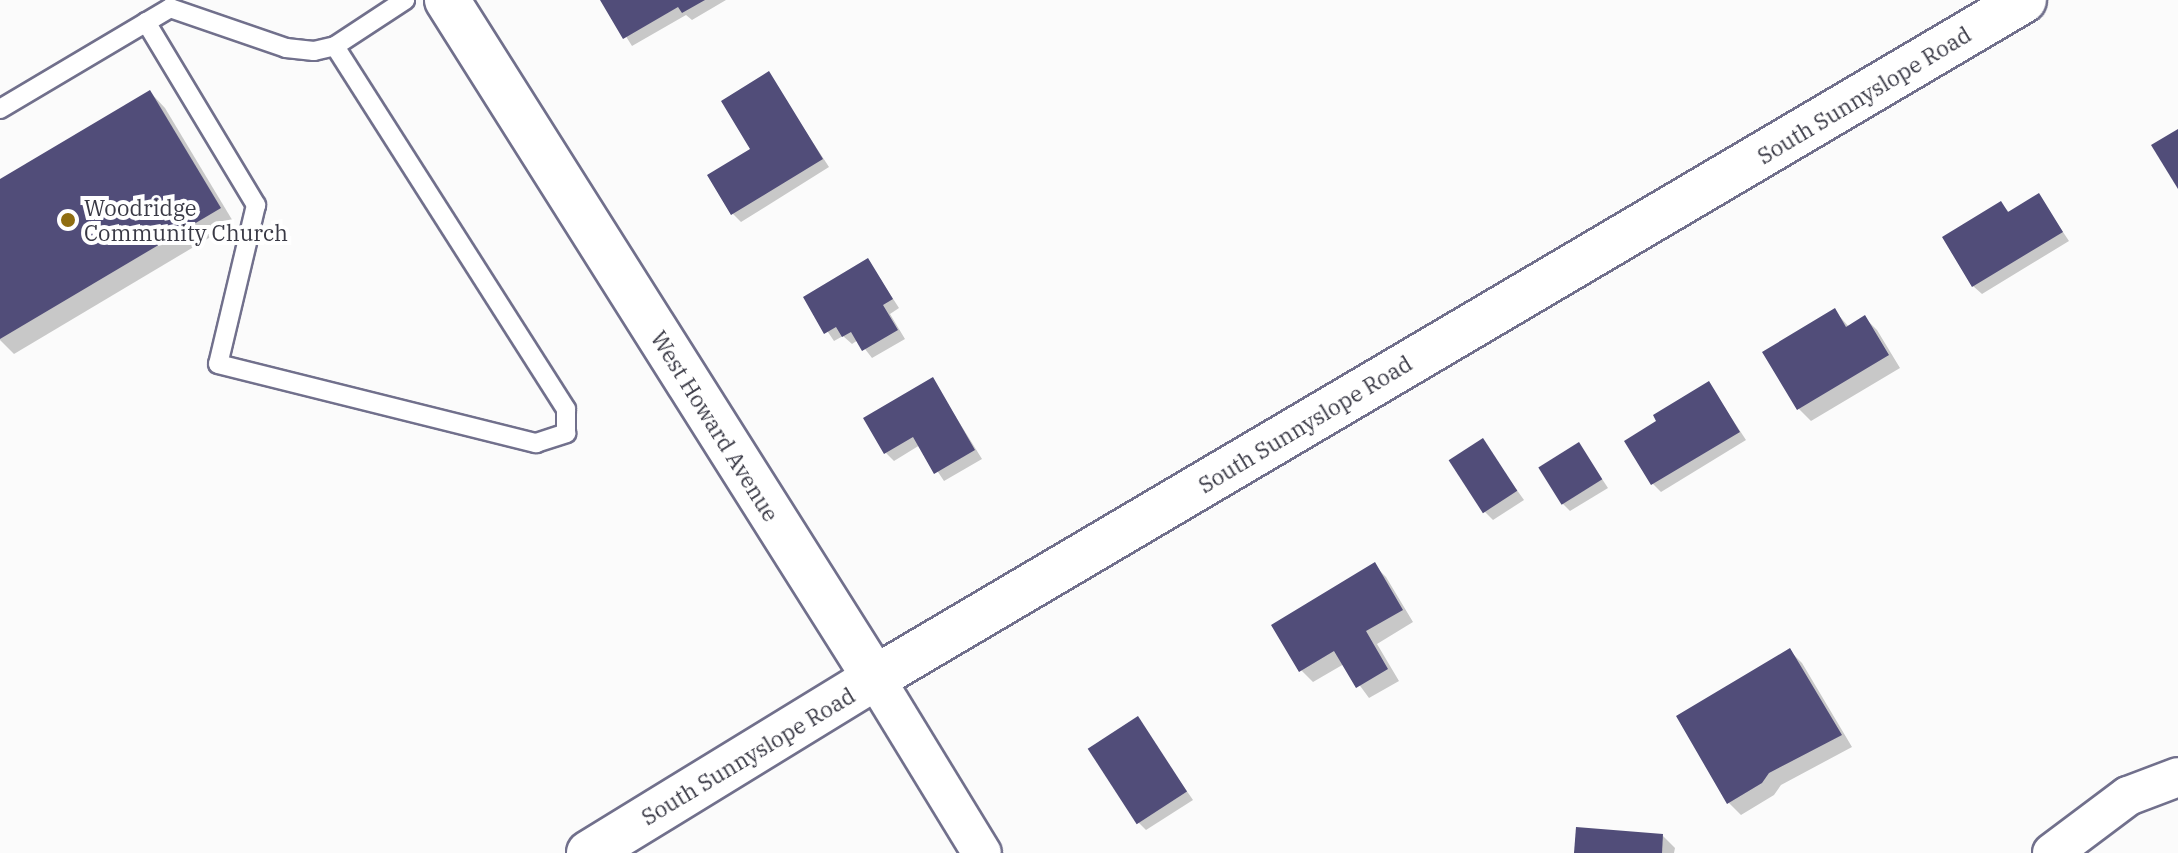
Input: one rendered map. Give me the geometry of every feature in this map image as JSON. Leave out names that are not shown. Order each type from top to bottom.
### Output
[{"type":"street","name":"West Howard Avenue","points":[[447,0],[982,853]]},
{"type":"street","name":"South Sunnyslope Road","points":[[589,853],[875,678],[2024,0]]},
{"type":"street","points":[[2052,853],[2128,796],[2178,777]]},
{"type":"lane","points":[[0,109],[170,8],[286,48],[314,51],[335,46],[405,0]]},
{"type":"lane","points":[[146,22],[256,205],[218,364],[536,443],[566,433],[566,409],[335,46]]},
{"type":"building","points":[[600,0],[705,0],[682,13],[678,7],[623,39]]},
{"type":"building","points":[[769,71],[823,159],[731,215],[707,175],[750,149],[721,101]]},
{"type":"building","points":[[150,90],[221,208],[0,339],[0,179]]},
{"type":"building","points":[[2178,129],[2178,189],[2151,145]]},
{"type":"building","points":[[2039,193],[2063,232],[1972,287],[1942,237],[2001,201],[2008,212]]},
{"type":"building","points":[[868,258],[893,299],[883,305],[898,330],[862,351],[851,332],[842,337],[836,327],[824,334],[803,297]]},
{"type":"building","points":[[1835,308],[1846,327],[1865,315],[1889,355],[1797,410],[1762,352]]},
{"type":"building","points":[[933,377],[975,450],[934,474],[913,437],[884,454],[863,418]]},
{"type":"building","points":[[1709,381],[1740,432],[1651,485],[1624,441],[1656,421],[1653,415]]},
{"type":"building","points":[[1483,438],[1517,491],[1483,513],[1449,460]]},
{"type":"building","points":[[1579,442],[1602,479],[1562,505],[1538,467]]},
{"type":"building","points":[[1375,562],[1403,610],[1366,631],[1388,669],[1356,688],[1334,651],[1299,672],[1271,625]]},
{"type":"building","points":[[1790,648],[1842,735],[1769,773],[1762,783],[1727,804],[1676,716]]},
{"type":"building","points":[[1138,716],[1187,791],[1137,824],[1088,749]]},
{"type":"building","points":[[1576,827],[1663,834],[1662,853],[1574,853]]},
{"type":"place","name":"Woodridge Community Church","points":[[68,220]]}]
